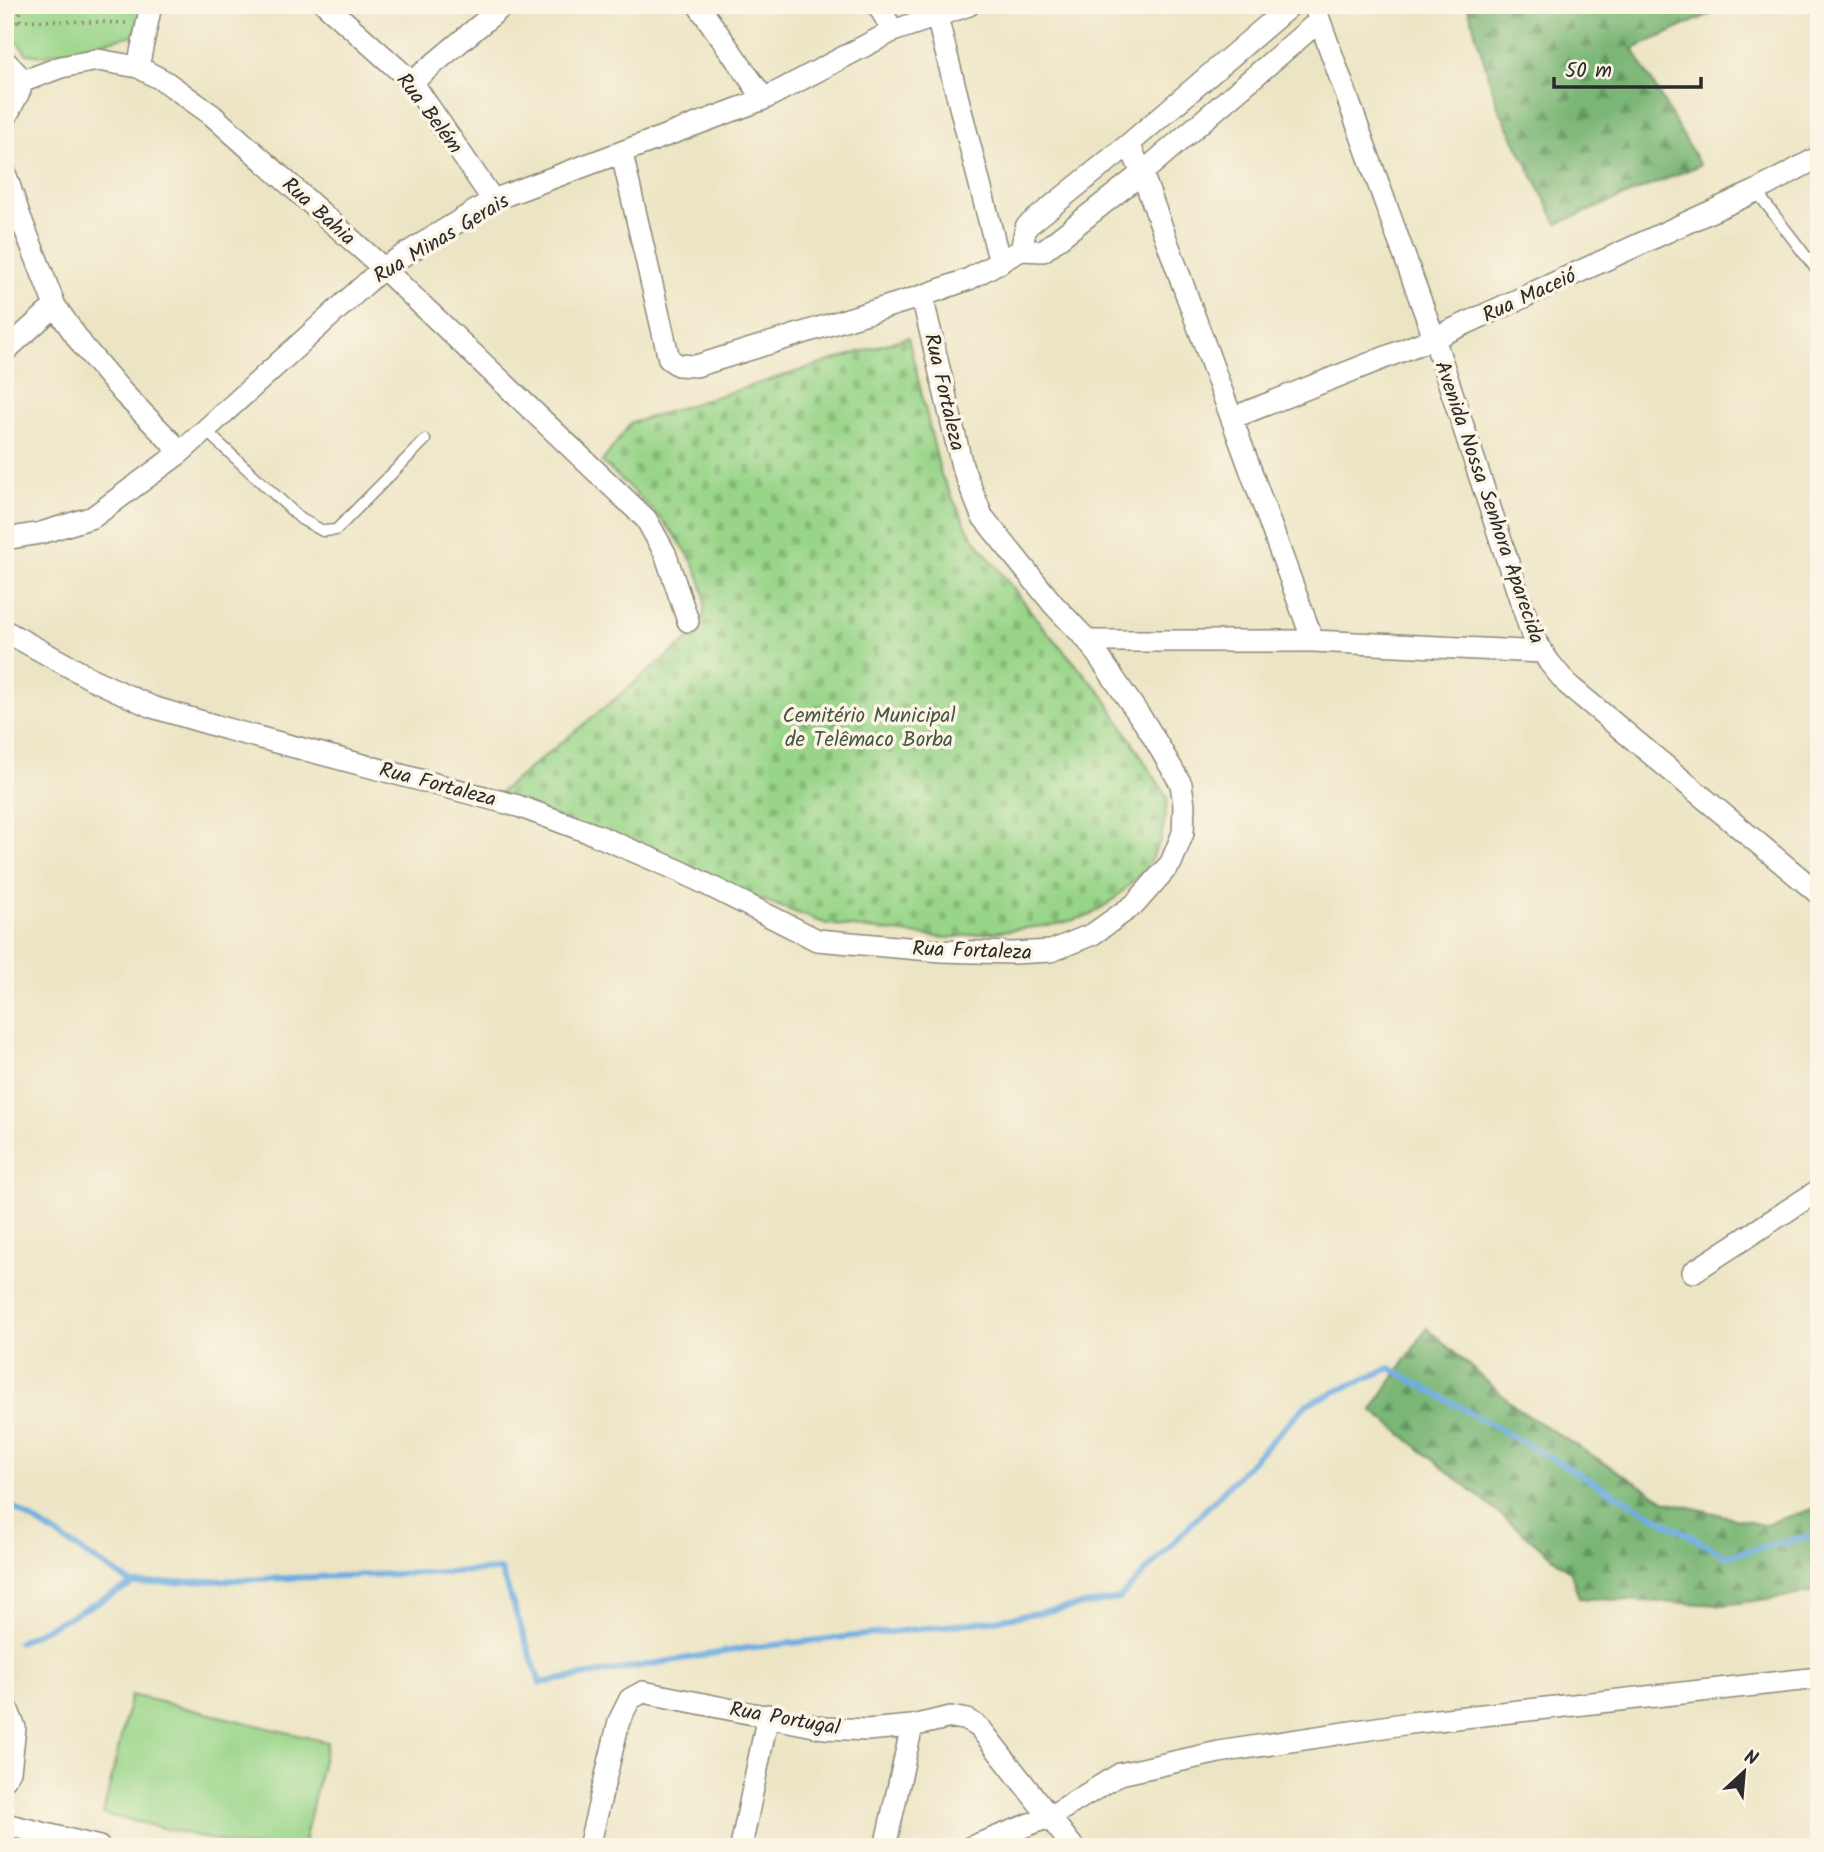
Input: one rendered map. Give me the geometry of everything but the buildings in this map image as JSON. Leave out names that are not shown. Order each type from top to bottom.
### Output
[{"type":"street","name":"Rua Belém","points":[[326,5],[412,82],[493,200]]},
{"type":"street","points":[[412,82],[504,5]]},
{"type":"street","points":[[698,5],[764,99]]},
{"type":"street","points":[[878,5],[893,31]]},
{"type":"street","name":"Rua Minas Gerais","points":[[5,539],[41,533],[93,516],[181,452],[383,268],[493,200],[764,99],[893,31],[970,5]]},
{"type":"street","points":[[1021,250],[1026,227],[1129,144],[1291,5]]},
{"type":"street","points":[[622,153],[669,359],[678,365],[696,366],[922,296],[969,279],[1021,250],[1038,253],[1052,246],[1142,173],[1316,13]]},
{"type":"street","name":"Avenida Nossa Senhora Aparecida","points":[[1316,13],[1434,338],[1532,635],[1567,684],[1819,894]]},
{"type":"street","points":[[138,67],[148,14]]},
{"type":"street","points":[[937,17],[1000,263]]},
{"type":"street","name":"Rua Bahia","points":[[24,81],[61,67],[98,60],[138,67],[166,82],[212,115],[383,268],[646,519],[665,553],[688,621]]},
{"type":"street","points":[[5,61],[24,81]]},
{"type":"street","points":[[5,99],[24,81]]},
{"type":"street","points":[[5,119],[24,81]]},
{"type":"street","points":[[1129,144],[1142,173],[1313,641]]},
{"type":"street","name":"Rua Maceió","points":[[1232,418],[1434,338],[1756,191],[1819,157]]},
{"type":"street","points":[[5,173],[55,306],[83,346],[122,393],[181,452]]},
{"type":"street","name":"Rua Fortaleza","points":[[5,631],[92,679],[152,707],[518,806],[596,835],[692,877],[817,940],[941,951],[1051,951],[1093,934],[1135,904],[1156,883],[1171,863],[1183,833],[1184,805],[1181,785],[1148,728],[1088,641],[1053,604],[982,516],[962,466],[922,296]]},
{"type":"street","points":[[5,351],[55,306]]},
{"type":"street","points":[[1088,641],[1313,641],[1542,652]]},
{"type":"street","points":[[1693,1272],[1819,1190]]},
{"type":"street","points":[[971,1847],[1051,1816],[1120,1774],[1219,1752],[1410,1723],[1819,1678]]},
{"type":"street","name":"Rua Portugal","points":[[589,1847],[620,1721],[630,1699],[643,1692],[824,1728],[867,1730],[912,1726],[951,1717],[968,1720],[980,1728],[1073,1847]]},
{"type":"street","points":[[5,1703],[15,1728],[10,1770],[5,1779]]},
{"type":"street","points":[[741,1847],[768,1715]]},
{"type":"street","points":[[885,1847],[912,1726]]},
{"type":"street","points":[[5,1824],[99,1847]]},
{"type":"lane","points":[[1756,191],[1819,273]]},
{"type":"lane","points":[[205,430],[301,519],[323,531],[336,530],[425,440]]},
{"type":"path","points":[[20,5],[20,19]]},
{"type":"path","points":[[5,31],[20,19],[148,14]]},
{"type":"green space","points":[[5,5],[141,5],[134,35],[42,56],[27,54],[5,26]]},
{"type":"green space","points":[[1467,5],[1730,5],[1633,49],[1700,165],[1557,224],[1498,107]]},
{"type":"green space","name":"Cemitério Municipal de Telêmaco Borba","points":[[908,337],[941,475],[970,533],[1044,628],[1103,695],[1168,799],[1161,840],[1146,869],[1113,900],[1089,916],[1058,924],[946,938],[827,924],[727,887],[499,793],[690,638],[703,617],[704,593],[697,571],[685,550],[653,510],[602,462],[631,423]]},
{"type":"green space","points":[[1427,1328],[1519,1410],[1666,1501],[1762,1525],[1819,1507],[1819,1592],[1723,1605],[1579,1598],[1571,1572],[1372,1410]]},
{"type":"green space","points":[[131,1695],[327,1742],[303,1847],[243,1847],[103,1814]]},
{"type":"waterway","points":[[5,1502],[133,1584],[501,1570],[540,1683],[747,1648],[990,1621],[1119,1599],[1307,1404],[1390,1368],[1726,1556],[1819,1534]]},
{"type":"waterway","points":[[19,1642],[133,1584]]}]
